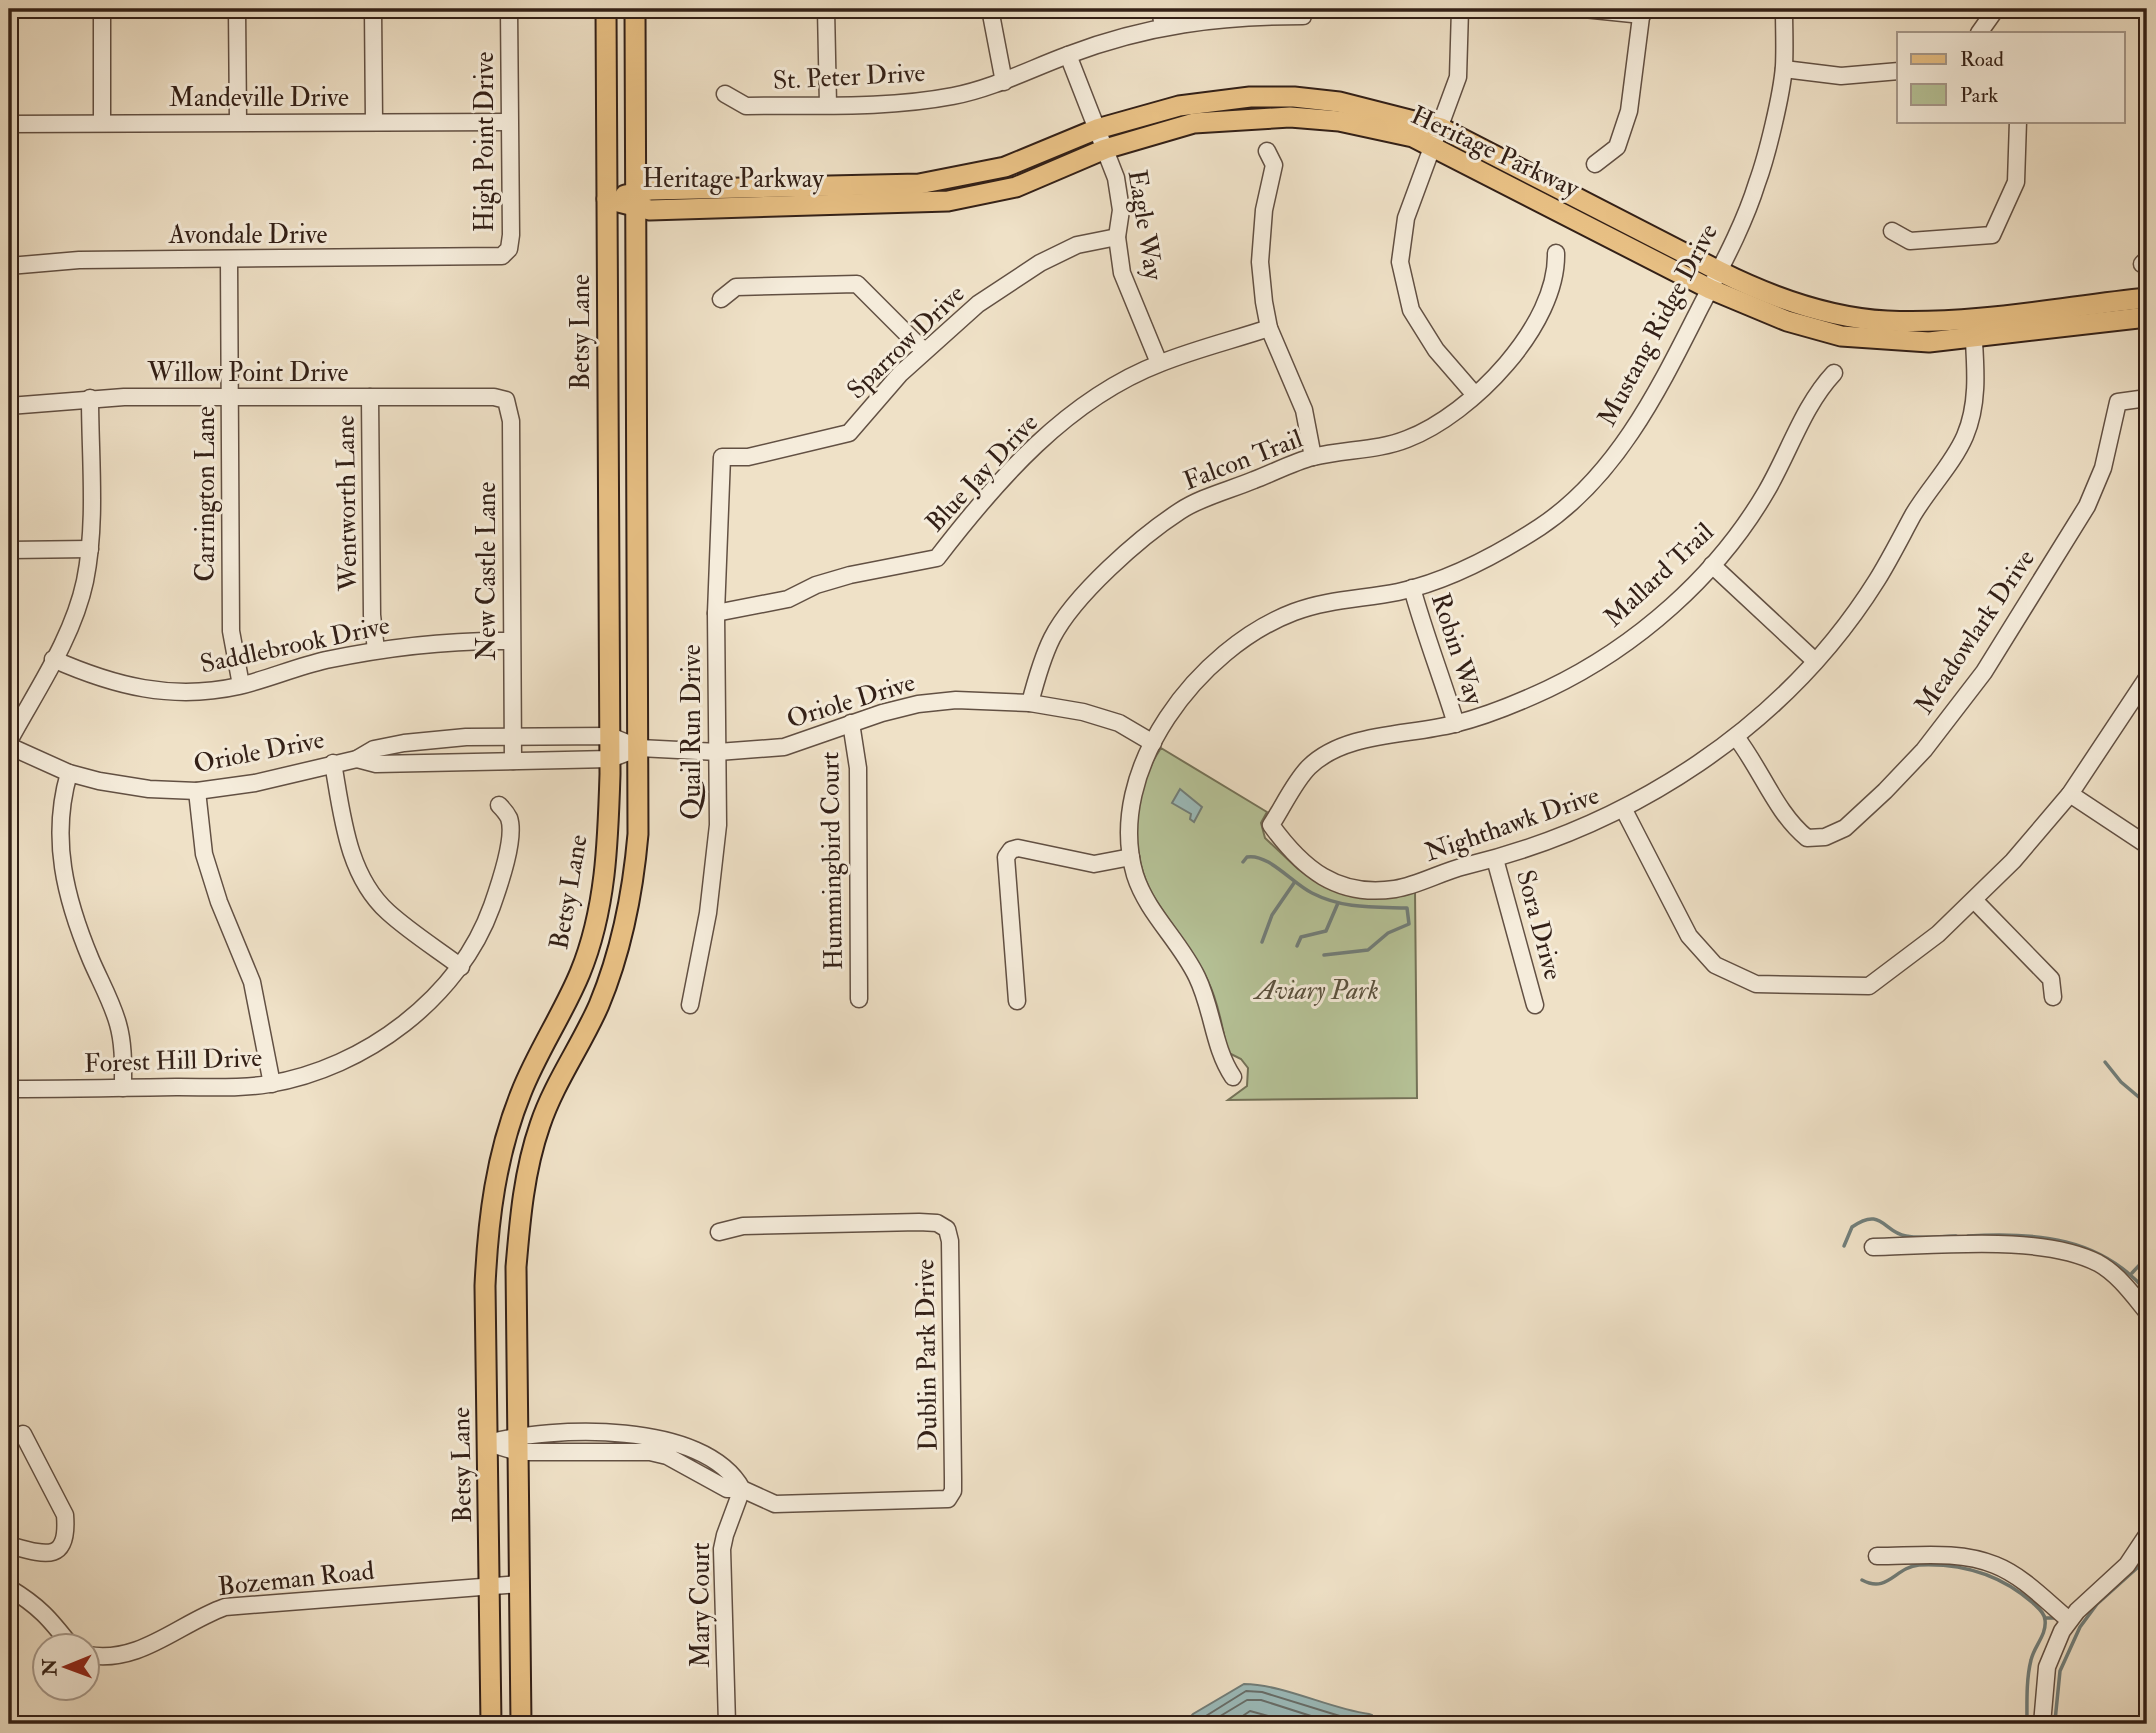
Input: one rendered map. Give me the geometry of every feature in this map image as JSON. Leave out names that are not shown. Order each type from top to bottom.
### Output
[{"type":"main road","name":"Betsy Lane","points":[[491,1724],[485,1286],[488,1223],[499,1160],[521,1093],[580,973],[596,923],[605,871],[610,759],[606,9]]},
{"type":"main road","points":[[521,1724],[516,1267],[527,1168],[540,1123],[599,1005],[617,947],[635,867],[639,748],[635,9]]},
{"type":"main road","name":"Heritage Parkway","points":[[607,199],[919,184],[1005,167],[1097,129],[1180,106],[1250,97],[1339,102],[1441,128],[1787,321],[1840,336],[1929,342],[1973,329],[2147,298]]},
{"type":"main road","name":"Heritage Parkway","points":[[636,199],[650,210],[948,201],[1016,187],[1105,149],[1194,123],[1290,117],[1339,121],[1413,137],[1714,280]]},
{"type":"main road","name":"Heritage Parkway","points":[[1973,329],[2147,317]]},
{"type":"street","points":[[102,9],[102,123]]},
{"type":"street","points":[[237,9],[238,122]]},
{"type":"street","points":[[373,9],[374,122]]},
{"type":"street","name":"High Point Drive","points":[[487,258],[502,257],[510,245],[509,9]]},
{"type":"street","points":[[826,9],[828,105]]},
{"type":"street","points":[[990,9],[1004,82]]},
{"type":"street","points":[[1160,9],[1163,27]]},
{"type":"street","points":[[1460,9],[1458,77],[1406,218],[1400,262],[1411,310],[1436,350],[1475,395]]},
{"type":"street","points":[[1584,9],[1642,12],[1636,72],[1625,123],[1617,147],[1595,164]]},
{"type":"street","name":"Mustang Ridge Drive","points":[[1233,1077],[1220,1056],[1211,1014],[1198,978],[1144,896],[1131,857],[1128,829],[1133,788],[1153,743],[1216,659],[1255,631],[1287,615],[1321,603],[1412,588],[1493,556],[1544,524],[1587,487],[1624,444],[1658,389],[1714,280],[1757,183],[1784,69],[1784,9]]},
{"type":"street","points":[[1980,32],[1996,9]]},
{"type":"street","name":"St. Peter Drive","points":[[725,94],[746,106],[897,104],[955,95],[1004,82],[1068,55],[1163,27],[1190,21],[1304,13]]},
{"type":"street","name":"Eagle Way","points":[[1068,55],[1116,178],[1121,211],[1117,237],[1122,273],[1159,363]]},
{"type":"street","points":[[1784,69],[1841,76],[1897,71]]},
{"type":"street","name":"Mandeville Drive","points":[[9,124],[509,122]]},
{"type":"street","points":[[1892,231],[1910,241],[1992,235],[2015,182],[2018,122]]},
{"type":"street","points":[[1267,151],[1274,165],[1264,210],[1260,262],[1269,328],[1304,410],[1313,457]]},
{"type":"street","name":"Sparrow Drive","points":[[722,457],[748,457],[849,433],[924,351],[978,304],[1040,264],[1077,245],[1117,237]]},
{"type":"street","name":"Falcon Trail","points":[[1030,703],[1038,672],[1053,635],[1126,552],[1182,509],[1313,457],[1371,449],[1407,439],[1438,423],[1475,395],[1501,372],[1534,324],[1557,274],[1556,253]]},
{"type":"street","name":"Avondale Drive","points":[[9,266],[79,260],[487,258]]},
{"type":"street","name":"Carrington Lane","points":[[229,260],[231,631],[241,685]]},
{"type":"street","points":[[721,299],[736,287],[857,285],[924,351]]},
{"type":"street","name":"Blue Jay Drive","points":[[716,613],[788,599],[816,585],[850,575],[937,558],[1018,463],[1081,406],[1159,363],[1269,328]]},
{"type":"street","name":"Nighthawk Drive","points":[[1271,825],[1293,856],[1327,880],[1362,890],[1394,889],[1544,844],[1624,810],[1736,737],[1814,660],[1876,581],[1928,489],[1965,436],[1976,385],[1973,329]]},
{"type":"street","name":"Mallard Trail","points":[[1271,825],[1308,768],[1332,751],[1361,741],[1456,724],[1513,705],[1591,666],[1657,618],[1712,565],[1765,494],[1819,389],[1834,373]]},
{"type":"street","name":"Wentworth Lane","points":[[370,397],[372,615],[376,650]]},
{"type":"street","name":"Willow Point Drive","points":[[9,406],[90,398],[487,397]]},
{"type":"street","name":"New Castle Lane","points":[[487,397],[506,400],[510,412],[513,761]]},
{"type":"street","points":[[9,743],[77,608],[90,549],[90,398]]},
{"type":"street","name":"Meadowlark Drive","points":[[1736,737],[1752,757],[1790,825],[1807,838],[1825,837],[1845,828],[1924,750],[1984,672],[2087,506],[2103,468],[2118,402],[2147,398]]},
{"type":"street","name":"Quail Run Drive","points":[[690,1005],[710,900],[718,825],[716,613],[722,457]]},
{"type":"street","points":[[9,550],[90,549]]},
{"type":"street","points":[[1712,565],[1814,660]]},
{"type":"street","name":"Robin Way","points":[[1412,588],[1427,643],[1439,666],[1456,724]]},
{"type":"street","name":"Saddlebrook Drive","points":[[53,659],[136,689],[183,693],[241,685],[322,661],[376,650],[449,642],[512,641]]},
{"type":"street","points":[[1624,810],[1689,936],[1715,965],[1756,984],[1869,986],[1975,901],[2043,829],[2070,794],[2146,681]]},
{"type":"street","name":"Oriole Drive","points":[[9,743],[69,773],[124,786],[197,791],[240,786],[357,759],[374,749],[404,743],[512,736],[610,736],[639,748],[718,752],[784,747],[899,708],[934,702],[976,700],[1030,703],[1119,723],[1153,743]]},
{"type":"street","name":"Hummingbird Court","points":[[851,723],[858,768],[859,999]]},
{"type":"street","name":"Oriole Drive","points":[[357,759],[376,764],[610,759],[639,748]]},
{"type":"street","points":[[333,763],[344,825],[360,874],[386,911],[461,967]]},
{"type":"street","points":[[69,773],[58,823],[62,862],[80,933],[118,1024],[123,1088]]},
{"type":"street","points":[[197,791],[204,854],[219,902],[252,982],[272,1084]]},
{"type":"street","points":[[2070,794],[2147,845]]},
{"type":"street","name":"Forest Hill Drive","points":[[9,1089],[272,1084],[312,1073],[386,1036],[426,1005],[461,967],[487,919],[503,873],[509,818],[499,805]]},
{"type":"street","points":[[1017,1001],[1006,857],[1011,850],[1018,849],[1094,864],[1131,857]]},
{"type":"street","name":"Sora Drive","points":[[1495,859],[1535,1005]]},
{"type":"street","points":[[1975,901],[2052,979],[2053,997]]},
{"type":"street","name":"Dublin Park Drive","points":[[488,1443],[579,1451],[663,1447],[678,1442],[736,1478],[742,1489],[783,1505],[948,1499],[953,1491],[950,1241],[943,1227],[919,1222],[743,1226],[719,1231]]},
{"type":"street","points":[[1873,1247],[2006,1245],[2057,1248],[2099,1264],[2125,1285],[2147,1312]]},
{"type":"street","points":[[9,1545],[46,1554],[58,1552],[65,1537],[65,1515],[23,1434]]},
{"type":"street","points":[[578,1434],[579,1451]]},
{"type":"street","name":"Dublin Park Drive","points":[[518,1444],[578,1434],[649,1436],[663,1447]]},
{"type":"street","name":"Mary Court","points":[[727,1724],[722,1549],[724,1535],[742,1489]]},
{"type":"street","points":[[2042,1724],[2047,1667],[2069,1620],[2127,1565],[2147,1535]]},
{"type":"street","points":[[1877,1556],[1960,1556],[1996,1565],[2022,1581],[2069,1620]]},
{"type":"street","name":"Bozeman Road","points":[[102,1655],[125,1656],[225,1607],[519,1584]]},
{"type":"street","points":[[9,1588],[34,1603],[50,1617],[61,1632]]},
{"type":"green space","name":"Aviary Park","points":[[1161,748],[1267,812],[1261,823],[1265,838],[1298,869],[1318,882],[1415,890],[1417,1098],[1228,1100],[1247,1086],[1248,1068],[1241,1059],[1227,1052],[1220,1014],[1211,987],[1195,957],[1154,897],[1140,861],[1137,841],[1139,802],[1151,765]]},
{"type":"water","points":[[1180,789],[1202,807],[1194,822],[1190,819],[1191,814],[1172,803]]},
{"type":"water","points":[[1244,1684],[1275,1688],[1369,1714],[1372,1715],[1374,1724],[1184,1724],[1193,1714]]},
{"type":"waterway","points":[[1243,862],[1247,857],[1263,860],[1312,893],[1335,902],[1407,908],[1409,924],[1388,933],[1368,950],[1324,955]]},
{"type":"waterway","points":[[1262,942],[1272,915],[1294,883]]},
{"type":"waterway","points":[[1297,946],[1301,937],[1326,931],[1338,903]]},
{"type":"waterway","points":[[2105,1062],[2121,1082],[2147,1104]]},
{"type":"waterway","points":[[1844,1246],[1852,1227],[1870,1219],[1882,1222],[1898,1234],[1906,1236],[1956,1236]]},
{"type":"waterway","points":[[1968,1236],[2018,1235],[2066,1242],[2109,1259],[2147,1292]]},
{"type":"waterway","points":[[2132,1273],[2147,1257]]},
{"type":"waterway","points":[[2055,1721],[2060,1671],[2080,1627],[2097,1604],[2147,1559]]},
{"type":"waterway","points":[[1862,1580],[1879,1584],[1911,1567],[1950,1566],[1994,1578],[2033,1603],[2044,1615],[2045,1625],[2029,1668],[2027,1724]]},
{"type":"waterway","points":[[2045,1618],[2055,1618]]}]
